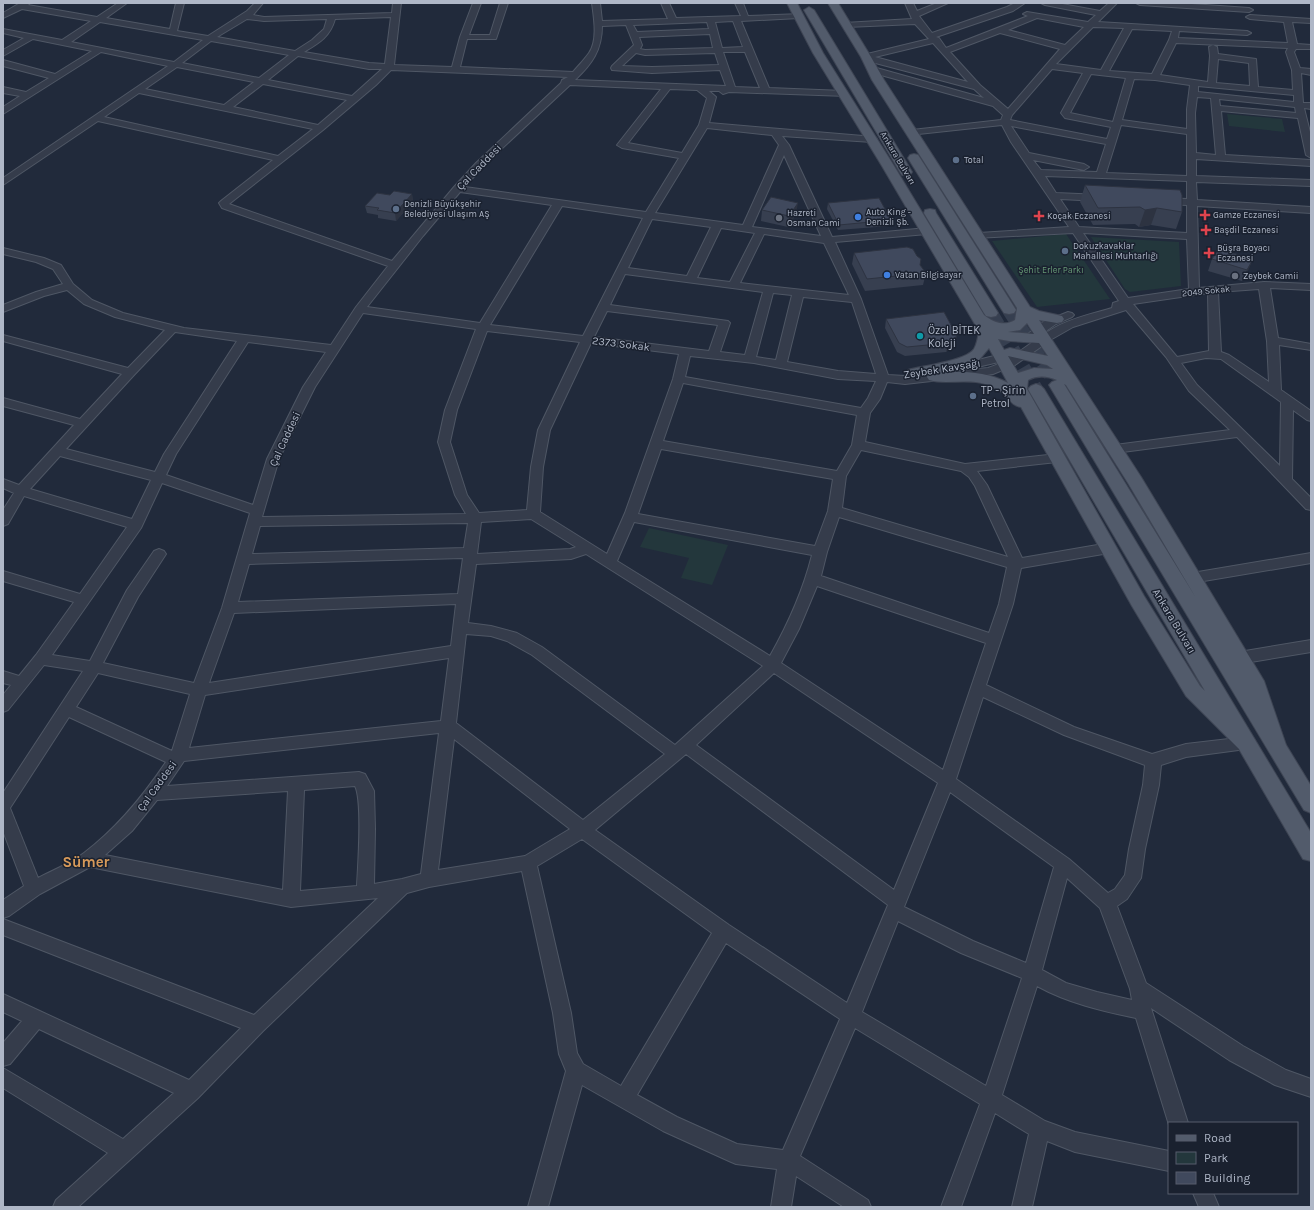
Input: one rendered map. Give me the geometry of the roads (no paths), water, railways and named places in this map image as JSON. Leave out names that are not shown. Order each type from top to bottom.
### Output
[{"type":"main road","points":[[792,3],[818,52],[872,139],[982,324],[1010,358],[1027,389]]},
{"type":"main road","name":"Ankara Bulvarı","points":[[804,3],[912,182]]},
{"type":"main road","points":[[818,3],[846,49]]},
{"type":"main road","points":[[833,3],[866,57],[868,73],[912,132],[1024,309],[1038,336],[1311,804]]},
{"type":"main road","name":"Ankara Bulvarı","points":[[868,73],[1009,310]]},
{"type":"main road","points":[[924,202],[991,313]]},
{"type":"main road","points":[[982,324],[995,328],[1003,328],[1019,324],[1025,317],[1024,309]]},
{"type":"main road","points":[[1024,309],[1035,315],[1057,318]]},
{"type":"main road","points":[[982,324],[998,334],[1009,337],[1038,336]]},
{"type":"main road","points":[[913,373],[940,368],[973,358],[978,355],[983,346],[982,324]]},
{"type":"main road","points":[[1010,358],[1036,358],[1052,362],[1115,449],[1257,686],[1276,744]]},
{"type":"main road","points":[[1033,415],[1027,389],[1021,378],[1037,371],[1057,374],[1065,380]]},
{"type":"main road","points":[[934,377],[968,377],[996,382],[1005,387],[1033,415],[1142,608],[1193,691],[1246,743]]},
{"type":"main road","name":"Ankara Bulvarı","points":[[1027,389],[1246,743],[1311,852]]},
{"type":"street","points":[[63,43],[123,3]]},
{"type":"street","points":[[173,32],[178,3]]},
{"type":"street","points":[[4,181],[176,64],[210,38],[250,13],[259,3]]},
{"type":"street","points":[[394,265],[225,206],[224,203],[320,128],[389,67],[397,3]]},
{"type":"street","points":[[454,70],[464,37],[477,3]]},
{"type":"street","points":[[464,37],[493,37],[504,3]]},
{"type":"street","name":"Çal Caddesi","points":[[3,910],[34,889],[89,859],[126,826],[153,794],[178,758],[229,608],[273,459],[309,387],[360,309],[418,234],[479,165],[570,79],[594,52],[598,36],[596,3]]},
{"type":"street","points":[[665,3],[674,22]]},
{"type":"street","points":[[739,3],[746,19]]},
{"type":"street","points":[[909,3],[916,18],[977,87],[1000,105],[1007,118],[1010,134],[1038,173],[1075,230],[1126,303],[1174,361],[1193,388],[1240,433],[1311,506]]},
{"type":"street","points":[[847,24],[916,18],[944,3]]},
{"type":"street","points":[[866,57],[934,38],[1010,9],[1021,3]]},
{"type":"street","points":[[1045,3],[1101,14]]},
{"type":"street","points":[[1007,118],[1049,66],[1113,3]]},
{"type":"street","points":[[1140,3],[1163,8],[1184,5],[1249,10],[1288,20],[1311,21]]},
{"type":"street","points":[[3,16],[23,4],[370,66],[454,70],[668,86],[844,94]]},
{"type":"street","points":[[1010,9],[1036,16],[1090,25],[1169,27],[1247,33]]},
{"type":"street","points":[[1249,10],[1247,33],[1254,44]]},
{"type":"street","points":[[264,19],[395,15]]},
{"type":"street","points":[[245,16],[307,26]]},
{"type":"street","points":[[598,24],[629,24],[799,16]]},
{"type":"street","points":[[946,51],[1036,16]]},
{"type":"street","points":[[226,108],[260,80],[315,42],[331,18]]},
{"type":"street","points":[[736,19],[765,90]]},
{"type":"street","points":[[711,20],[718,50],[731,88]]},
{"type":"street","points":[[1288,20],[1293,47],[1290,52],[1296,70],[1299,105],[1302,116],[1308,126],[1311,154]]},
{"type":"street","points":[[629,24],[638,45],[635,50],[615,68],[652,70],[724,67]]},
{"type":"street","points":[[1103,73],[1129,26]]},
{"type":"street","points":[[1155,77],[1173,40],[1169,27]]},
{"type":"street","points":[[999,30],[1066,48]]},
{"type":"street","points":[[3,31],[354,99]]},
{"type":"street","points":[[634,35],[714,32]]},
{"type":"street","points":[[3,54],[31,37]]},
{"type":"street","points":[[1173,40],[1311,47]]},
{"type":"street","points":[[1212,85],[1214,56],[1213,42]]},
{"type":"street","points":[[635,50],[645,53],[748,49]]},
{"type":"street","points":[[4,110],[99,50]]},
{"type":"street","points":[[1214,56],[1253,61],[1254,89]]},
{"type":"street","points":[[866,57],[977,87]]},
{"type":"street","points":[[3,63],[56,77]]},
{"type":"street","points":[[1049,66],[1131,76],[1155,77],[1212,85],[1298,93]]},
{"type":"street","points":[[1296,70],[1311,72]]},
{"type":"street","points":[[1088,71],[1065,113],[1068,116],[1116,124],[1192,132]]},
{"type":"street","points":[[868,73],[1000,105]]},
{"type":"street","points":[[1102,172],[1131,76]]},
{"type":"street","points":[[1194,83],[1191,112],[1192,156],[1190,178],[1194,291]]},
{"type":"street","points":[[668,86],[622,145],[685,156]]},
{"type":"street","points":[[698,87],[712,97]]},
{"type":"street","points":[[532,514],[537,467],[544,430],[603,306],[649,215],[704,125],[712,97],[731,88]]},
{"type":"street","points":[[3,90],[27,95]]},
{"type":"street","points":[[138,90],[320,128]]},
{"type":"street","points":[[1194,94],[1311,106]]},
{"type":"street","points":[[1214,96],[1220,158]]},
{"type":"street","points":[[1216,108],[1302,116]]},
{"type":"street","points":[[97,118],[279,159]]},
{"type":"street","points":[[912,132],[1007,118],[1111,142]]},
{"type":"street","points":[[704,125],[872,139]]},
{"type":"street","points":[[89,859],[291,899],[365,893],[402,887],[429,879],[528,863],[584,830],[680,749],[773,664],[792,629],[813,580],[820,552],[835,511],[840,476],[858,445],[864,412],[874,399],[883,378],[856,299],[784,146],[775,132]]},
{"type":"street","points":[[746,229],[784,146]]},
{"type":"street","points":[[1025,155],[1102,172]]},
{"type":"street","points":[[1192,156],[1311,163]]},
{"type":"street","points":[[1038,173],[1102,172],[1190,178],[1311,183]]},
{"type":"street","points":[[457,189],[828,240],[927,231]]},
{"type":"street","points":[[1052,196],[1114,199]]},
{"type":"street","points":[[1153,201],[1192,202],[1311,210]]},
{"type":"street","points":[[429,879],[475,518],[461,495],[444,442],[451,410],[482,327],[558,204]]},
{"type":"street","points":[[691,280],[717,225]]},
{"type":"street","points":[[979,236],[1075,230],[1191,236]]},
{"type":"street","points":[[733,286],[761,231]]},
{"type":"street","points":[[3,251],[40,260],[57,267],[69,286],[88,302],[119,315],[184,331],[333,349]]},
{"type":"street","points":[[622,270],[733,286],[856,299]]},
{"type":"street","points":[[3,309],[40,294],[69,286]]},
{"type":"street","points":[[1264,286],[1272,341],[1275,393]]},
{"type":"street","name":"2049 Sokak","points":[[1126,303],[1194,291],[1264,286],[1311,287]]},
{"type":"street","points":[[749,360],[770,290]]},
{"type":"street","points":[[1213,290],[1214,353]]},
{"type":"street","points":[[782,365],[798,293]]},
{"type":"street","points":[[883,378],[905,380],[989,371],[1010,358],[1038,336],[1057,318],[1088,309],[1126,303]]},
{"type":"street","points":[[1010,358],[1038,336],[1069,324],[1119,309],[1126,303]]},
{"type":"street","points":[[603,306],[724,323],[713,355]]},
{"type":"street","name":"2373 Sokak","points":[[360,309],[482,327],[713,355],[838,375],[883,378]]},
{"type":"street","points":[[3,521],[21,491],[130,372],[173,328]]},
{"type":"street","points":[[3,338],[130,372]]},
{"type":"street","points":[[3,706],[41,659],[136,525],[170,454],[244,338]]},
{"type":"street","points":[[1272,341],[1311,347]]},
{"type":"street","points":[[610,562],[630,517],[679,379],[685,352]]},
{"type":"street","points":[[1174,361],[1208,353],[1214,353],[1225,357],[1287,401],[1305,410],[1311,417]]},
{"type":"street","name":"Zeybek Kavşağı","points":[[883,378],[1010,358]]},
{"type":"street","points":[[679,379],[864,412]]},
{"type":"street","points":[[1286,480],[1287,401]]},
{"type":"street","points":[[3,402],[83,424]]},
{"type":"street","points":[[1115,449],[1240,433]]},
{"type":"street","points":[[656,444],[840,476]]},
{"type":"street","points":[[858,445],[965,468],[1057,458]]},
{"type":"street","points":[[58,451],[158,477],[256,517],[475,518],[532,514],[773,664],[947,781],[1063,864],[1107,903],[1139,989],[1143,1011],[1178,1122]]},
{"type":"street","points":[[781,1207],[788,1160],[852,1016],[947,781],[1006,604],[1015,556],[980,485],[973,474],[965,468]]},
{"type":"street","points":[[3,483],[21,491],[136,525]]},
{"type":"street","points":[[835,511],[1014,564],[1109,548]]},
{"type":"street","points":[[630,517],[820,552]]},
{"type":"street","points":[[243,560],[571,554],[587,548]]},
{"type":"street","points":[[3,806],[94,667],[132,594],[159,554]]},
{"type":"street","points":[[1192,578],[1311,558]]},
{"type":"street","points":[[3,576],[83,600]]},
{"type":"street","points":[[813,580],[994,640]]},
{"type":"street","points":[[229,608],[464,599]]},
{"type":"street","points":[[460,628],[491,630],[512,637],[524,644],[680,749],[896,906],[967,947],[1032,974],[1062,990],[1097,1001],[1143,1011]]},
{"type":"street","points":[[1239,658],[1311,646]]},
{"type":"street","points":[[41,659],[94,667],[200,690],[457,651]]},
{"type":"street","points":[[3,677],[22,683]]},
{"type":"street","points":[[978,688],[1069,731],[1153,761],[1163,756],[1182,752],[1246,743]]},
{"type":"street","points":[[67,709],[178,758],[448,726],[584,830],[723,931],[852,1016],[1040,1129],[1075,1142],[1168,1161]]},
{"type":"street","points":[[1107,903],[1121,894],[1133,878],[1137,849],[1151,785],[1153,761]]},
{"type":"street","points":[[153,794],[359,779],[366,791],[367,829],[365,893]]},
{"type":"street","points":[[291,899],[296,784]]},
{"type":"street","points":[[3,810],[34,889]]},
{"type":"street","points":[[528,863],[562,1013],[568,1054],[576,1071],[670,1124],[736,1154],[788,1160],[861,1207]]},
{"type":"street","points":[[951,1207],[991,1099],[1032,974],[1063,864]]},
{"type":"street","points":[[63,1207],[191,1091],[257,1025],[402,887]]},
{"type":"street","points":[[3,927],[257,1025]]},
{"type":"street","points":[[624,1098],[723,931]]},
{"type":"street","points":[[1139,989],[1236,1053],[1282,1078],[1311,1088]]},
{"type":"street","points":[[3,1004],[191,1091]]},
{"type":"street","points":[[3,1057],[36,1018]]},
{"type":"street","points":[[538,1207],[576,1071]]},
{"type":"street","points":[[3,1076],[124,1151]]},
{"type":"street","points":[[1022,1207],[1040,1129]]},
{"type":"street","points":[[1203,1194],[1209,1207]]},
{"type":"tunnel","points":[[1009,310],[1057,385]]},
{"type":"tunnel","points":[[991,313],[1036,389]]},
{"type":"place","name":"Total","points":[[956,160]]},
{"type":"place","name":"Denizli Büyükşehir Belediyesi Ulaşım AŞ","points":[[396,209]]},
{"type":"place","name":"Gamze Eczanesi","points":[[1205,215]]},
{"type":"place","name":"Koçak Eczanesi","points":[[1039,216]]},
{"type":"place","name":"Auto King - Denizli Şb.","points":[[858,217]]},
{"type":"place","name":"Hazreti Osman Cami","points":[[779,218]]},
{"type":"place","name":"Başdil Eczanesi","points":[[1206,230]]},
{"type":"place","name":"Dokuzkavaklar Mahallesi Muhtarlığı","points":[[1065,251]]},
{"type":"place","name":"Büşra Boyacı Eczanesi","points":[[1209,253]]},
{"type":"place","name":"Vatan Bilgisayar","points":[[887,275]]},
{"type":"place","name":"Zeybek Camii","points":[[1235,276]]},
{"type":"place","name":"Özel BİTEK Koleji","points":[[920,336]]},
{"type":"place","name":"TP - Şirin Petrol","points":[[973,396]]},
{"type":"district","name":"Sümer","points":[[86,862]]},
{"type":"park label","name":"Şehit Erler Parkı","points":[[1051,270]]}]
